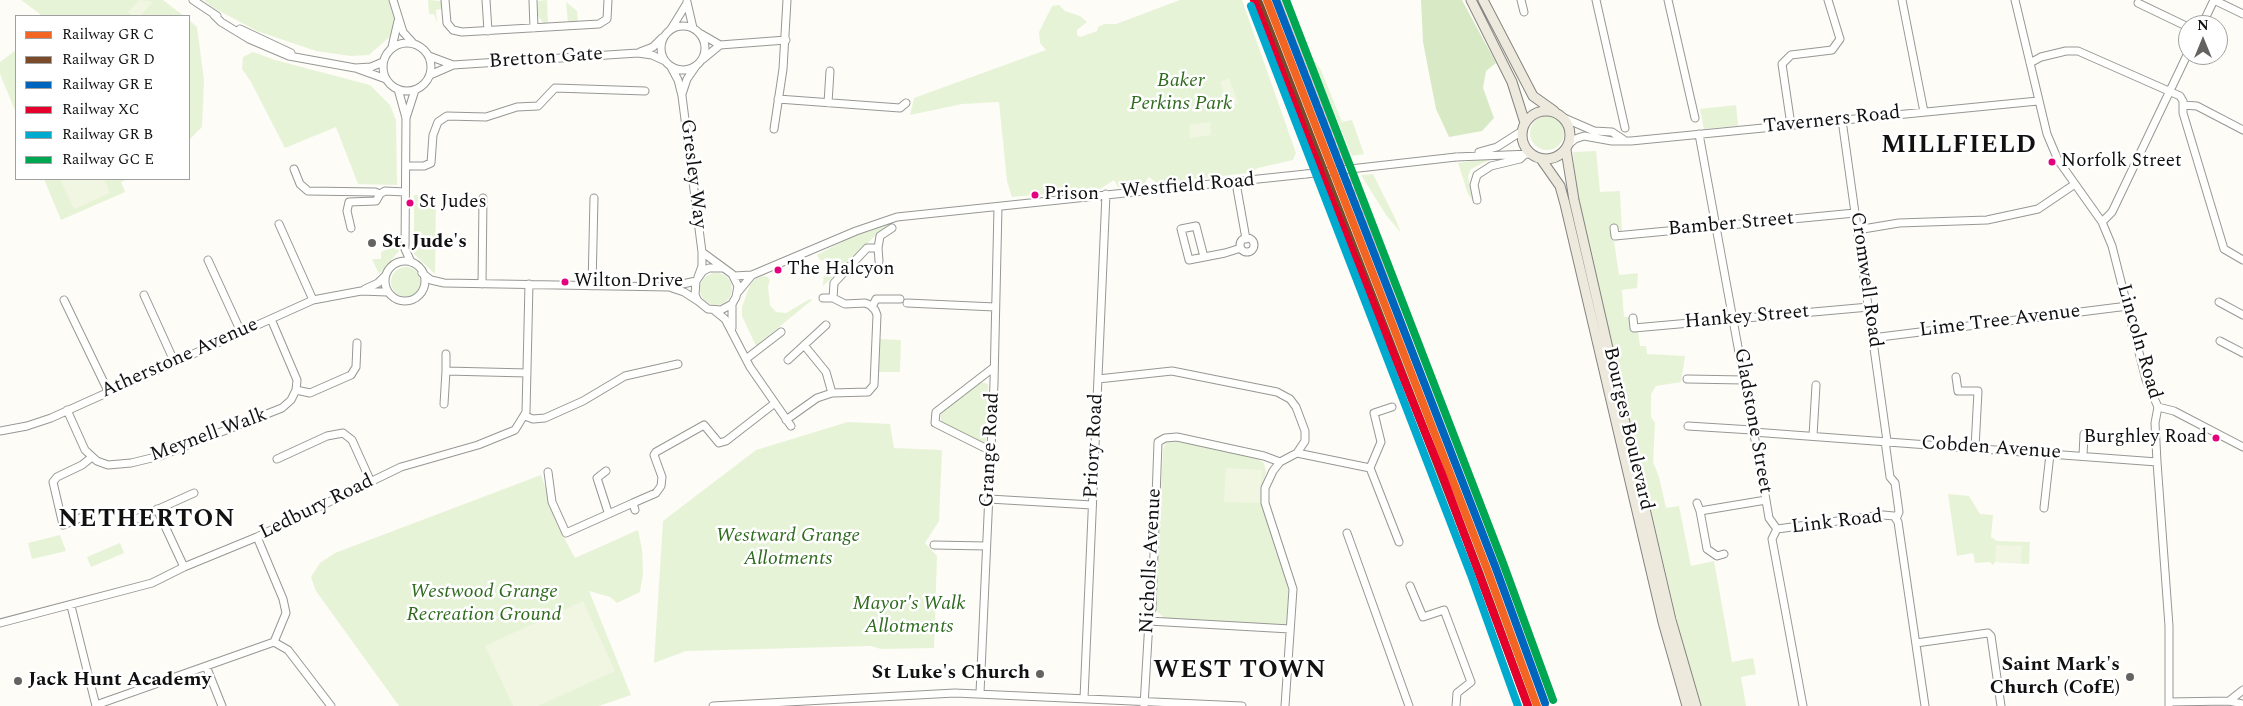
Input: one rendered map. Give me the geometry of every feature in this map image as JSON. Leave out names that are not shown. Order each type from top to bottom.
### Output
[{"type":"main road","points":[[1471,0],[1512,82],[1523,127],[1522,140],[1528,154],[1541,159],[1555,158],[1567,147],[1570,130],[1564,118],[1533,96],[1483,0]]},
{"type":"main road","points":[[1523,127],[1537,112],[1554,111]]},
{"type":"main road","name":"Bourges Boulevard","points":[[1567,147],[1574,200],[1634,463],[1672,620],[1696,706]]},
{"type":"main road","name":"Bourges Boulevard","points":[[1541,159],[1560,186],[1565,204],[1663,622],[1687,706]]},
{"type":"street","points":[[193,0],[221,22],[256,43],[277,52],[355,68],[372,67],[383,62]]},
{"type":"street","points":[[393,0],[403,32],[413,43],[425,50],[429,56],[431,69],[430,75],[415,90],[398,90]]},
{"type":"street","points":[[445,0],[446,23],[449,28],[462,32],[603,23],[609,14],[608,0]]},
{"type":"street","points":[[486,0],[488,31]]},
{"type":"street","points":[[533,0],[534,28]]},
{"type":"street","points":[[774,129],[786,40],[786,0]]},
{"type":"street","points":[[1521,0],[1524,12]]},
{"type":"street","points":[[1596,0],[1625,128]]},
{"type":"street","points":[[1668,0],[1695,118]]},
{"type":"street","points":[[1791,125],[1782,64],[1791,55],[1832,50],[1840,39],[1828,0]]},
{"type":"street","points":[[1902,0],[1924,112]]},
{"type":"street","name":"Lincoln Road","points":[[2015,0],[2047,134],[2058,160],[2102,222],[2112,246],[2146,380],[2158,407],[2155,423],[2157,462],[2170,626],[2169,704]]},
{"type":"street","points":[[2207,15],[2214,0],[2243,14]]},
{"type":"street","points":[[687,1],[671,29],[664,36],[661,48],[664,61],[671,67],[684,70],[696,66],[720,45]]},
{"type":"street","points":[[687,1],[693,28]]},
{"type":"street","points":[[2138,4],[2178,22]]},
{"type":"street","points":[[386,79],[383,62],[392,47],[398,20]]},
{"type":"street","points":[[671,29],[686,26],[693,28],[720,45],[786,40]]},
{"type":"street","points":[[701,34],[705,46],[703,59]]},
{"type":"street","name":"Bretton Gate","points":[[638,53],[653,47],[664,36]]},
{"type":"street","points":[[392,47],[401,43],[413,43]]},
{"type":"street","points":[[2030,63],[2041,57],[2066,51],[2078,51],[2180,96],[2184,105],[2183,114],[2224,250],[2243,260]]},
{"type":"street","name":"Bretton Gate","points":[[430,75],[454,65],[638,53],[652,55],[664,61]]},
{"type":"street","name":"Bretton Gate","points":[[429,56],[454,65]]},
{"type":"street","points":[[2102,222],[2112,212],[2182,65]]},
{"type":"street","name":"Gresley Way","points":[[682,96],[686,79],[696,66]]},
{"type":"street","name":"Gresley Way","points":[[671,67],[678,80],[682,96],[702,252],[702,266],[697,279]]},
{"type":"street","points":[[355,68],[386,79],[398,90],[406,118],[405,249],[411,262]]},
{"type":"street","points":[[828,103],[830,71]]},
{"type":"street","points":[[406,166],[424,166],[431,163],[433,135],[438,122],[447,116],[486,117],[516,107],[538,106],[555,88],[644,91]]},
{"type":"street","points":[[406,118],[415,90]]},
{"type":"street","points":[[778,99],[900,108],[906,103]]},
{"type":"street","name":"Taverners Road","points":[[1567,147],[1575,139],[1584,136],[1625,141],[2038,101]]},
{"type":"street","points":[[2184,105],[2197,106],[2243,130]]},
{"type":"street","name":"Taverners Road","points":[[1564,118],[1594,131],[1612,132],[1625,141]]},
{"type":"street","name":"Cromwell Road","points":[[1842,120],[1869,307],[1890,477],[1895,482],[1899,512],[1896,519],[1898,522],[1925,706]]},
{"type":"street","name":"Westfield Road","points":[[1467,155],[1497,147],[1523,127]]},
{"type":"street","name":"Gladstone Street","points":[[1700,134],[1752,431],[1769,518],[1776,530],[1772,539],[1803,706]]},
{"type":"street","points":[[1477,200],[1474,185],[1477,175],[1491,166],[1528,154]]},
{"type":"street","name":"Westfield Road","points":[[752,275],[880,222],[908,215],[998,207],[1106,194],[1236,183],[1456,156],[1528,154]]},
{"type":"street","points":[[294,169],[300,184],[308,191],[375,192],[380,194]]},
{"type":"street","points":[[1236,183],[1246,239]]},
{"type":"street","points":[[1857,230],[1899,223],[1995,218],[2038,209],[2075,184]]},
{"type":"street","points":[[351,228],[346,210],[350,202],[376,201],[380,194],[385,191],[405,192]]},
{"type":"street","name":"Priory Road","points":[[1084,698],[1106,194]]},
{"type":"street","points":[[482,284],[483,198]]},
{"type":"street","points":[[592,286],[594,198]]},
{"type":"street","name":"Grange Road","points":[[980,693],[991,451],[998,207]]},
{"type":"street","name":"Bamber Street","points":[[1607,237],[1615,232],[1717,226],[1855,213]]},
{"type":"street","points":[[279,224],[313,300]]},
{"type":"street","points":[[1204,257],[1196,226],[1181,229],[1188,260],[1204,257],[1241,248],[1247,252],[1252,250],[1252,242],[1246,239]]},
{"type":"street","points":[[879,261],[878,248],[880,236],[892,228]]},
{"type":"street","points":[[1241,248],[1241,242],[1246,239]]},
{"type":"street","points":[[833,298],[834,284],[867,248],[878,248]]},
{"type":"street","points":[[405,249],[385,276],[387,292],[397,300],[403,301],[415,298],[423,290],[444,283]]},
{"type":"street","name":"Gresley Way","points":[[702,252],[722,268]]},
{"type":"street","points":[[208,260],[241,332]]},
{"type":"street","points":[[393,265],[404,261],[411,262],[419,267],[425,283],[423,290]]},
{"type":"street","points":[[422,273],[431,280],[444,283],[669,287],[684,285],[697,279],[709,268],[722,268],[734,276],[738,292]]},
{"type":"street","points":[[734,276],[752,275]]},
{"type":"street","points":[[732,331],[732,304],[738,292],[752,275]]},
{"type":"street","name":"Atherstone Avenue","points":[[0,431],[37,423],[313,300],[361,291],[378,284],[385,276]]},
{"type":"street","points":[[697,279],[695,295],[698,301],[702,306],[715,311],[725,319],[746,360],[788,423],[816,398],[832,393],[868,392],[874,385],[877,315],[872,307],[865,303],[845,304],[833,298],[823,298]]},
{"type":"street","points":[[528,284],[525,416],[533,419],[545,418],[583,401],[625,376],[678,364]]},
{"type":"street","points":[[669,287],[684,292],[698,301]]},
{"type":"street","name":"Atherstone Avenue","points":[[361,291],[387,292]]},
{"type":"street","points":[[144,296],[174,361]]},
{"type":"street","points":[[872,307],[876,299],[995,307]]},
{"type":"street","points":[[64,300],[108,391]]},
{"type":"street","points":[[2218,302],[2243,315]]},
{"type":"street","points":[[715,311],[732,304]]},
{"type":"street","name":"Lime Tree Avenue","points":[[1872,338],[2128,306]]},
{"type":"street","name":"Hankey Street","points":[[1625,328],[1869,307]]},
{"type":"street","points":[[271,318],[297,380],[296,390],[310,393],[351,375],[356,367],[357,343]]},
{"type":"street","points":[[1633,318],[1634,328]]},
{"type":"street","points":[[788,360],[826,325]]},
{"type":"street","points":[[746,360],[781,332]]},
{"type":"street","points":[[2220,341],[2243,353]]},
{"type":"street","points":[[804,345],[826,372],[832,393]]},
{"type":"street","points":[[444,404],[446,354]]},
{"type":"street","points":[[991,451],[935,423],[936,412],[993,368]]},
{"type":"street","points":[[446,371],[527,373]]},
{"type":"street","points":[[1098,379],[1172,371],[1277,392],[1290,399],[1296,407],[1306,431],[1304,441],[1297,453],[1280,462],[1273,471],[1265,488],[1265,503],[1293,589],[1285,706]]},
{"type":"street","points":[[1956,378],[1958,391],[1978,391],[1975,448]]},
{"type":"street","points":[[1687,379],[1744,380]]},
{"type":"street","points":[[1813,436],[1816,385]]},
{"type":"street","name":"Meynell Walk","points":[[92,457],[108,465],[131,463],[160,456],[282,408],[291,400],[296,390]]},
{"type":"street","points":[[548,472],[552,502],[568,535],[608,512],[634,506],[656,492],[661,486],[662,477],[654,455],[656,452],[704,425],[719,443],[726,440],[775,404]]},
{"type":"street","points":[[1392,407],[1374,413],[1382,442],[1370,468],[1399,542]]},
{"type":"street","points":[[2158,407],[2174,411],[2243,447]]},
{"type":"street","points":[[68,410],[85,450],[92,457],[82,465],[57,477],[53,482],[63,525],[90,514]]},
{"type":"street","name":"Ledbury Road","points":[[0,623],[71,606],[152,583],[184,567],[257,536],[401,467],[478,445],[511,432],[519,426],[525,416]]},
{"type":"street","name":"Cobden Avenue","points":[[1688,426],[2157,462]]},
{"type":"street","points":[[276,459],[327,436],[343,433],[352,440],[371,482]]},
{"type":"street","points":[[2083,456],[2084,434]]},
{"type":"street","name":"Nicholls Avenue","points":[[1144,703],[1148,621],[1152,609],[1158,442],[1165,438],[1177,438],[1264,456],[1280,462]]},
{"type":"street","points":[[1297,453],[1370,468]]},
{"type":"street","points":[[2044,508],[2050,454]]},
{"type":"street","points":[[606,470],[593,478],[608,512]]},
{"type":"street","points":[[134,520],[194,493]]},
{"type":"street","points":[[989,499],[1092,505]]},
{"type":"street","points":[[1724,554],[1717,556],[1707,549],[1699,507],[1766,500]]},
{"type":"street","points":[[157,509],[184,567]]},
{"type":"street","name":"Link Road","points":[[1776,530],[1883,515],[1894,516],[1896,519]]},
{"type":"street","points":[[1347,533],[1409,706]]},
{"type":"street","points":[[71,606],[96,706],[274,642],[286,613],[257,536]]},
{"type":"street","points":[[934,545],[986,546]]},
{"type":"street","points":[[1410,586],[1423,617],[1444,610],[1471,682],[1457,693],[1456,706]]},
{"type":"street","points":[[1148,621],[1290,629]]},
{"type":"street","points":[[1916,643],[1988,633],[1991,636],[2000,706]]},
{"type":"street","points":[[274,642],[288,650],[331,706]]},
{"type":"street","points":[[206,666],[222,706]]},
{"type":"street","points":[[2229,701],[2243,690]]},
{"type":"street","points":[[713,706],[837,702],[980,693],[1144,703],[1242,706]]},
{"type":"street","points":[[2169,704],[2229,701],[2243,704]]},
{"type":"green space","points":[[21,0],[163,0],[183,15],[40,15]]},
{"type":"green space","points":[[139,0],[153,2],[141,15],[132,15],[128,12]]},
{"type":"green space","points":[[204,0],[390,0],[394,15],[394,33],[369,55],[351,56],[316,51],[257,31],[212,7]]},
{"type":"green space","points":[[428,0],[441,1],[441,9],[436,10],[437,23],[434,14],[429,14]]},
{"type":"green space","points":[[547,0],[548,23],[543,23],[538,16],[538,1]]},
{"type":"green space","name":"Baker Perkins Park","points":[[1180,0],[1242,0],[1296,153],[1293,160],[1258,168],[1249,173],[1157,183],[1149,177],[1144,184],[1118,187],[1114,180],[1100,189],[1012,197],[1007,181],[999,102],[962,104],[910,115],[914,98],[1046,50],[1040,43],[1039,32],[1052,6],[1059,5],[1065,11],[1080,16],[1087,22],[1077,30],[1077,35],[1080,37],[1097,31],[1098,27],[1104,24],[1116,24]]},
{"type":"green space","points":[[1421,0],[1462,0],[1496,63],[1486,71],[1483,88],[1494,118],[1482,131],[1449,137],[1436,109],[1423,42]]},
{"type":"green space","points":[[566,2],[577,11],[578,23],[568,23]]},
{"type":"green space","points":[[190,21],[197,27],[204,80],[202,127],[190,139]]},
{"type":"green space","points":[[15,51],[15,111],[0,74],[0,62]]},
{"type":"green space","points":[[253,52],[275,60],[370,85],[390,105],[396,120],[397,185],[358,184],[336,127],[285,148],[251,82],[242,69],[243,57]]},
{"type":"green space","points":[[1310,54],[1321,70],[1342,122],[1352,120],[1364,154],[1352,156]]},
{"type":"green space","points":[[1229,78],[1238,103],[1229,106],[1220,82]]},
{"type":"green space","points":[[1736,105],[1738,126],[1704,129],[1700,109]]},
{"type":"green space","points":[[1547,116],[1554,117],[1559,121],[1563,126],[1563,140],[1559,145],[1554,149],[1547,150],[1540,149],[1535,145],[1531,140],[1530,133],[1531,126],[1535,121],[1540,117]]},
{"type":"green space","points":[[1210,122],[1211,135],[1190,138],[1189,125]]},
{"type":"green space","points":[[1596,151],[1600,192],[1620,191],[1622,232],[1616,227],[1612,228],[1619,275],[1638,273],[1637,288],[1622,290],[1624,317],[1630,317],[1631,332],[1638,332],[1640,346],[1646,346],[1647,354],[1685,356],[1681,382],[1656,386],[1651,394],[1651,417],[1655,423],[1653,462],[1659,477],[1666,508],[1679,506],[1691,566],[1714,561],[1732,662],[1753,658],[1756,674],[1741,677],[1746,706],[1701,706],[1683,646],[1576,189],[1573,152]]},
{"type":"green space","points":[[1493,158],[1471,169],[1468,176],[1472,200],[1468,194],[1458,163]]},
{"type":"green space","points":[[1373,174],[1401,233],[1386,215],[1361,175]]},
{"type":"green space","points":[[44,180],[126,180],[121,182],[125,192],[61,220]]},
{"type":"green space","points":[[60,180],[104,180],[110,193],[74,209]]},
{"type":"green space","points":[[414,195],[436,195],[435,274],[414,254]]},
{"type":"green space","points":[[896,221],[878,233],[823,286],[824,273],[832,273],[833,262],[820,260],[817,255],[855,235]]},
{"type":"green space","points":[[387,237],[399,237],[399,251],[379,274],[372,259],[381,259],[381,252],[391,247]]},
{"type":"green space","points":[[406,267],[417,271],[421,282],[417,293],[406,297],[395,293],[391,282],[395,271]]},
{"type":"green space","points":[[716,273],[727,278],[732,289],[727,300],[716,305],[705,300],[700,289],[705,278]]},
{"type":"green space","points":[[763,276],[768,277],[770,280],[768,286],[770,305],[776,312],[786,313],[810,299],[812,300],[756,346],[742,316],[742,307],[750,285],[755,279]]},
{"type":"green space","points":[[878,339],[901,340],[900,372],[877,372]]},
{"type":"green space","points":[[981,382],[988,384],[986,444],[941,422],[941,413]]},
{"type":"green space","name":"Westward Grange Allotments","points":[[848,422],[890,424],[894,448],[942,450],[939,521],[925,543],[937,556],[934,648],[881,649],[871,646],[686,651],[654,663],[663,521],[756,450]]},
{"type":"green space","points":[[1174,441],[1253,456],[1264,463],[1266,472],[1262,487],[1262,505],[1289,590],[1286,625],[1166,619],[1156,611],[1163,450],[1166,442]]},
{"type":"green space","points":[[1226,468],[1262,470],[1260,503],[1224,502]]},
{"type":"green space","name":"Westwood Grange Recreation Ground","points":[[541,475],[561,532],[575,558],[638,530],[642,549],[643,573],[640,592],[617,603],[610,597],[589,591],[631,695],[599,706],[399,706],[316,591],[311,577],[320,563],[335,553]]},
{"type":"green space","points":[[1948,494],[1969,496],[1980,514],[1993,515],[1991,537],[1997,541],[2030,542],[2029,564],[1995,562],[1993,565],[1990,562],[1975,563],[1973,553],[1957,556]]},
{"type":"green space","points":[[60,535],[66,551],[32,559],[28,543]]},
{"type":"green space","points":[[120,543],[124,553],[91,567],[87,557]]},
{"type":"green space","points":[[1996,545],[2022,546],[2021,563],[1995,562]]},
{"type":"green space","points":[[583,601],[615,671],[538,706],[513,706],[485,646]]},
{"type":"railway","points":[[1279,0],[1350,181],[1547,706]]},
{"type":"transit line","points":[[1267,0],[1487,569],[1537,706]]},
{"type":"transit line","points":[[1276,0],[1495,566],[1545,703]]},
{"type":"transit line","points":[[1286,0],[1503,563],[1553,700]]},
{"type":"transit line","points":[[1259,3],[1479,572],[1528,706]]},
{"type":"transit line","points":[[1251,6],[1471,575],[1518,706]]},
{"type":"rail line","name":"XC","points":[[1254,0],[1325,184],[1442,474],[1528,706]]},
{"type":"place","name":"Norfolk Street","points":[[2052,162]]},
{"type":"place","name":"Prison","points":[[1035,195]]},
{"type":"place","name":"St Judes","points":[[410,203]]},
{"type":"place","name":"St. Jude's","points":[[372,243]]},
{"type":"place","name":"The Halcyon","points":[[778,270]]},
{"type":"place","name":"Wilton Drive","points":[[565,282]]},
{"type":"place","name":"Burghley Road","points":[[2216,438]]},
{"type":"place","name":"St Luke's Church","points":[[1040,674]]},
{"type":"place","name":"Saint Mark's Church (CofE)","points":[[2130,677]]},
{"type":"place","name":"Jack Hunt Academy","points":[[18,681]]},
{"type":"district","name":"MILLFIELD","points":[[1959,147]]},
{"type":"district","name":"NETHERTON","points":[[147,521]]},
{"type":"district","name":"WEST TOWN","points":[[1240,672]]},
{"type":"park label","name":"Mayor's Walk Allotments","points":[[909,616]]}]
